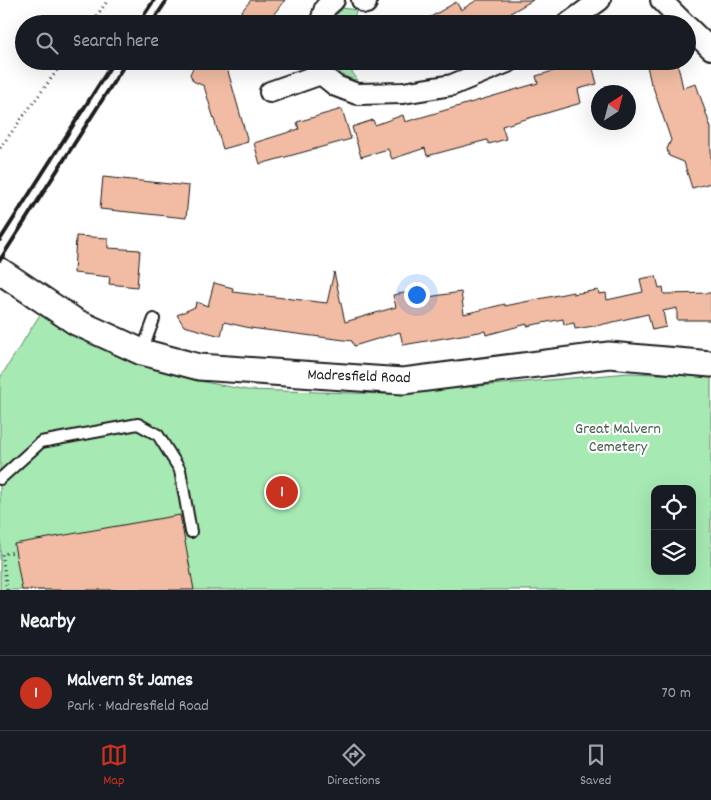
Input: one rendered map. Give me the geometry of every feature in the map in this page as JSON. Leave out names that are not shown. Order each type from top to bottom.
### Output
[{"type":"street","points":[[323,15],[325,8],[334,0]]},
{"type":"street","points":[[579,15],[600,0]]},
{"type":"street","points":[[661,0],[676,15]]},
{"type":"street","points":[[696,35],[711,49]]},
{"type":"street","points":[[270,92],[314,70]]},
{"type":"street","points":[[323,70],[336,86],[357,94],[403,93],[452,85],[488,70]]},
{"type":"street","name":"Madresfield Road","points":[[0,271],[76,322],[142,352],[199,367],[402,381],[608,355],[711,364]]},
{"type":"lane","points":[[142,352],[154,319]]},
{"type":"lane","points":[[0,479],[41,442],[138,424],[158,435],[180,470],[191,532]]},
{"type":"path","points":[[97,15],[108,0]]},
{"type":"path","points":[[0,148],[57,70]]},
{"type":"path","points":[[7,590],[2,554],[15,552]]},
{"type":"green space","points":[[342,8],[357,10],[355,15],[336,15]]},
{"type":"green space","points":[[336,70],[350,70],[358,80],[354,80]]},
{"type":"green space","name":"Great Malvern Cemetery","points":[[41,313],[148,366],[199,381],[247,390],[387,394],[629,373],[711,376],[711,590],[0,590],[0,378]]},
{"type":"building","points":[[251,0],[285,0],[273,15],[238,15]]},
{"type":"building","points":[[477,0],[533,0],[507,15],[434,15],[456,2],[461,10]]},
{"type":"building","points":[[192,70],[228,70],[248,142],[223,149],[204,86],[193,81],[190,74]]},
{"type":"building","points":[[557,70],[593,70],[597,84],[578,89],[581,103],[502,126],[506,139],[489,144],[487,140],[427,156],[425,148],[392,159],[388,149],[361,157],[352,127],[373,120],[375,125],[403,115],[405,122],[538,83],[536,76]]},
{"type":"building","points":[[648,70],[679,70],[683,88],[696,84],[711,128],[711,183],[692,188],[684,162],[669,156],[667,149],[671,140]]},
{"type":"building","points":[[342,109],[351,139],[260,164],[254,143],[299,129],[297,122]]},
{"type":"building","points":[[103,177],[189,186],[186,218],[100,209]]},
{"type":"building","points":[[76,236],[108,238],[108,248],[140,250],[137,287],[109,284],[110,277],[74,273]]},
{"type":"building","points":[[334,272],[345,322],[396,307],[393,295],[426,289],[428,297],[461,292],[464,314],[505,304],[505,306],[573,292],[573,294],[598,290],[599,294],[606,293],[607,300],[643,292],[640,279],[656,276],[659,288],[663,287],[664,294],[711,293],[711,320],[677,320],[677,308],[663,311],[666,327],[652,330],[648,314],[575,329],[574,323],[564,325],[563,319],[527,326],[527,324],[486,335],[485,331],[403,345],[400,332],[354,346],[352,341],[250,328],[224,322],[221,336],[184,326],[177,315],[195,307],[196,302],[208,306],[214,283],[233,288],[232,292],[327,303]]},
{"type":"building","points":[[180,515],[194,590],[22,590],[14,544]]},
{"type":"railway","points":[[144,15],[154,0]]},
{"type":"railway","points":[[157,15],[167,0]]},
{"type":"railway","points":[[0,240],[108,70]]},
{"type":"railway","points":[[0,260],[121,70]]},
{"type":"place","name":"Malvern St James","points":[[282,492]]}]
